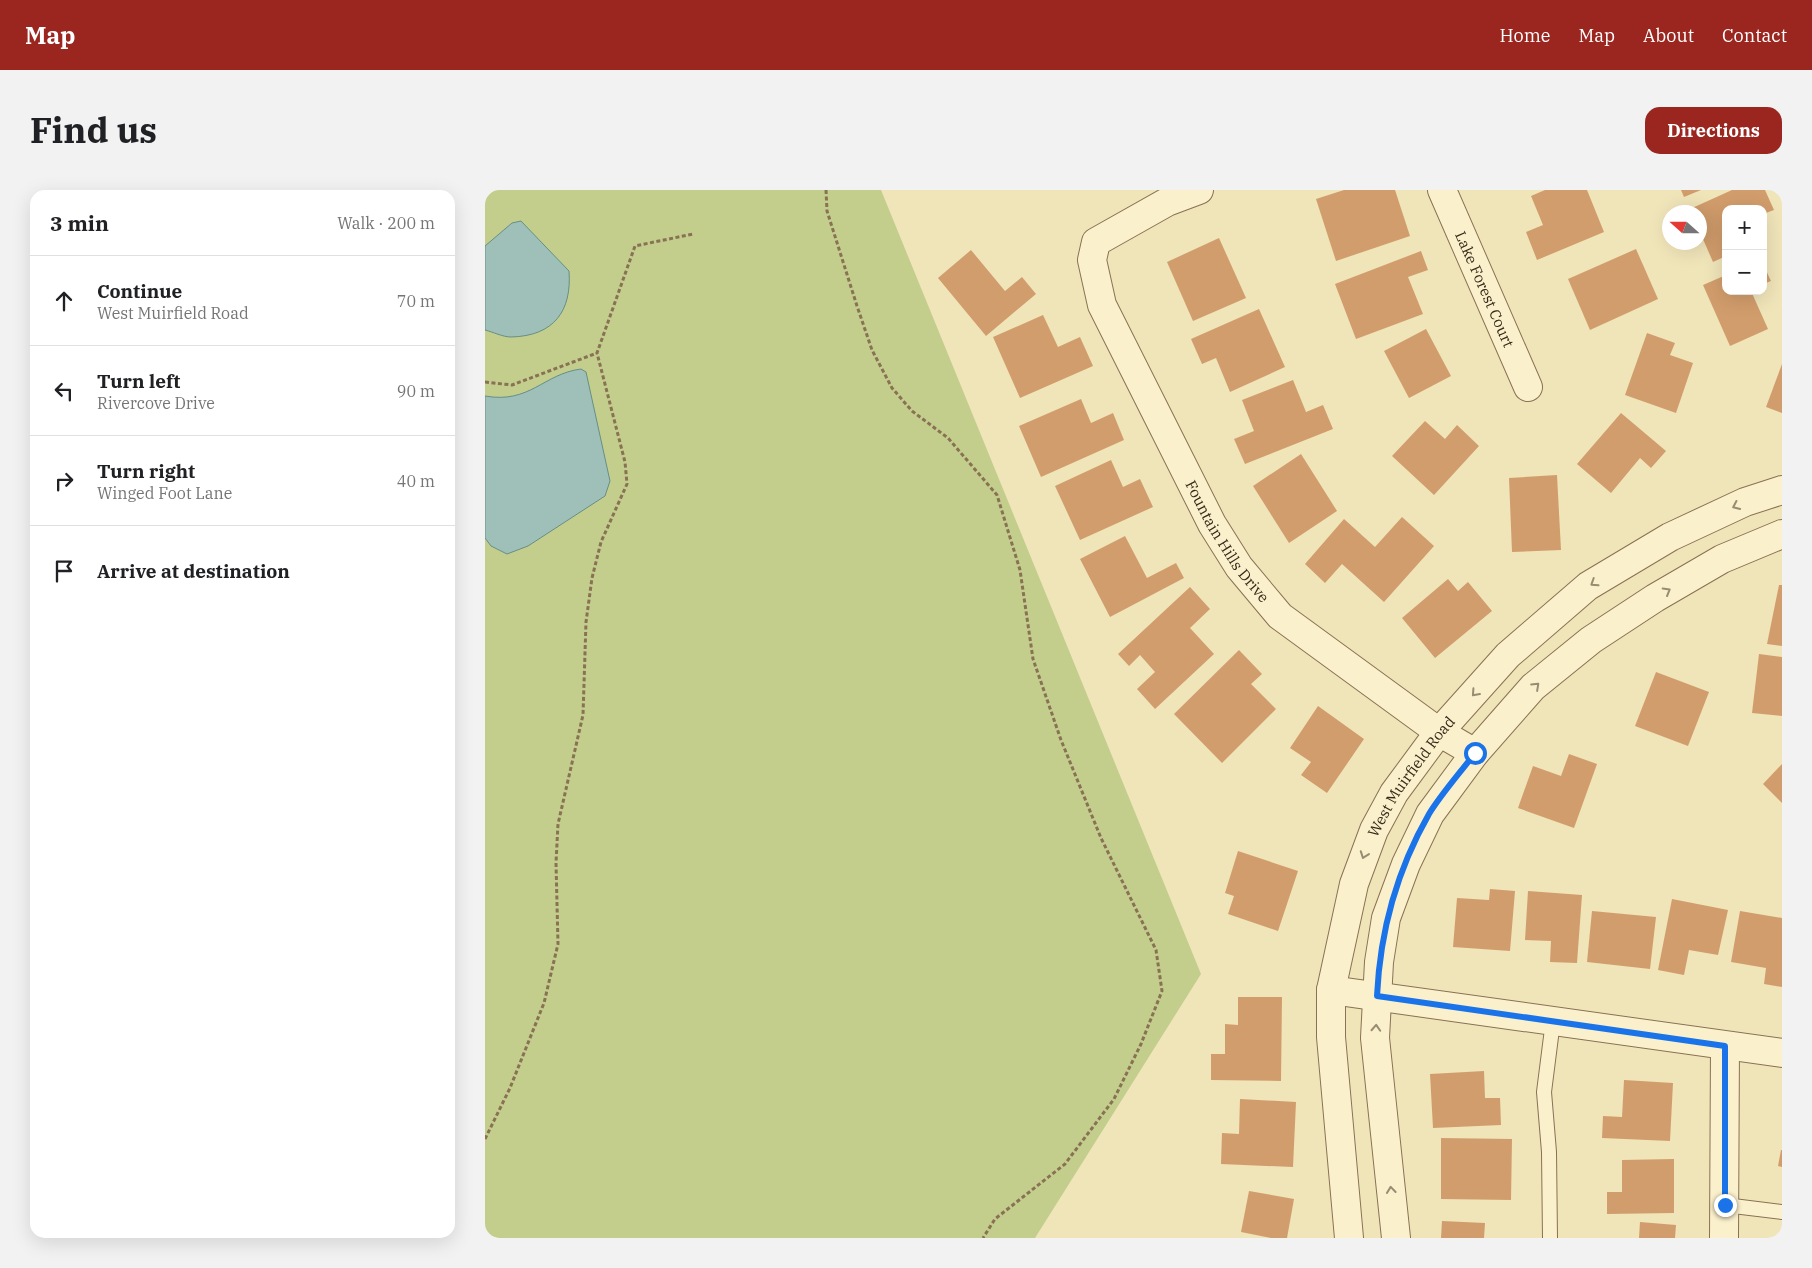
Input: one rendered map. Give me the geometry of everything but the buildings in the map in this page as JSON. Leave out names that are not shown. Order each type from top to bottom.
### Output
[{"type":"street","name":"Fountain Hills Drive","points":[[1199,190],[1167,202],[1097,242],[1092,260],[1102,305],[1211,524],[1239,567],[1280,616],[1439,732],[1475,753]]},
{"type":"street","name":"Lake Forest Court","points":[[1442,190],[1528,386]]},
{"type":"street","name":"West Muirfield Road","points":[[1349,1238],[1331,1037],[1331,990],[1354,884],[1374,830],[1393,794],[1439,732],[1508,656],[1588,586],[1670,537],[1745,502],[1782,490]]},
{"type":"street","points":[[1396,1238],[1375,1038],[1379,962],[1386,918],[1406,864],[1429,814],[1475,753],[1533,687],[1591,640],[1655,598],[1722,559],[1782,534]]},
{"type":"street","points":[[1331,990],[1782,1053]]},
{"type":"street","points":[[1724,1238],[1725,1046]]},
{"type":"lane","points":[[1549,1238],[1549,1152],[1544,1092],[1553,1021]]},
{"type":"lane","points":[[1725,1205],[1782,1212]]},
{"type":"path","points":[[826,190],[827,211],[857,306],[872,350],[892,388],[912,412],[948,438],[997,495],[1020,570],[1033,659],[1058,731],[1101,838],[1156,950],[1162,990],[1141,1044],[1114,1099],[1065,1164],[995,1219],[983,1238]]},
{"type":"path","points":[[485,1139],[510,1088],[544,1003],[558,944],[556,863],[558,824],[583,715],[586,622],[592,578],[601,542],[627,484],[625,462],[597,353],[635,246],[693,234]]},
{"type":"path","points":[[485,382],[512,385],[597,353]]},
{"type":"green space","points":[[485,190],[881,190],[1201,974],[1035,1238],[485,1238]]},
{"type":"water","points":[[521,221],[569,271],[569,285],[563,309],[557,319],[549,326],[539,332],[526,336],[508,337],[485,330],[485,246],[512,223]]},
{"type":"water","points":[[581,369],[586,372],[610,481],[605,496],[528,546],[507,554],[491,546],[485,538],[485,396],[514,396],[556,376]]},
{"type":"route","points":[[1475,753],[1429,814],[1406,864],[1386,918],[1379,962],[1377,996],[1725,1046],[1725,1205]]}]
